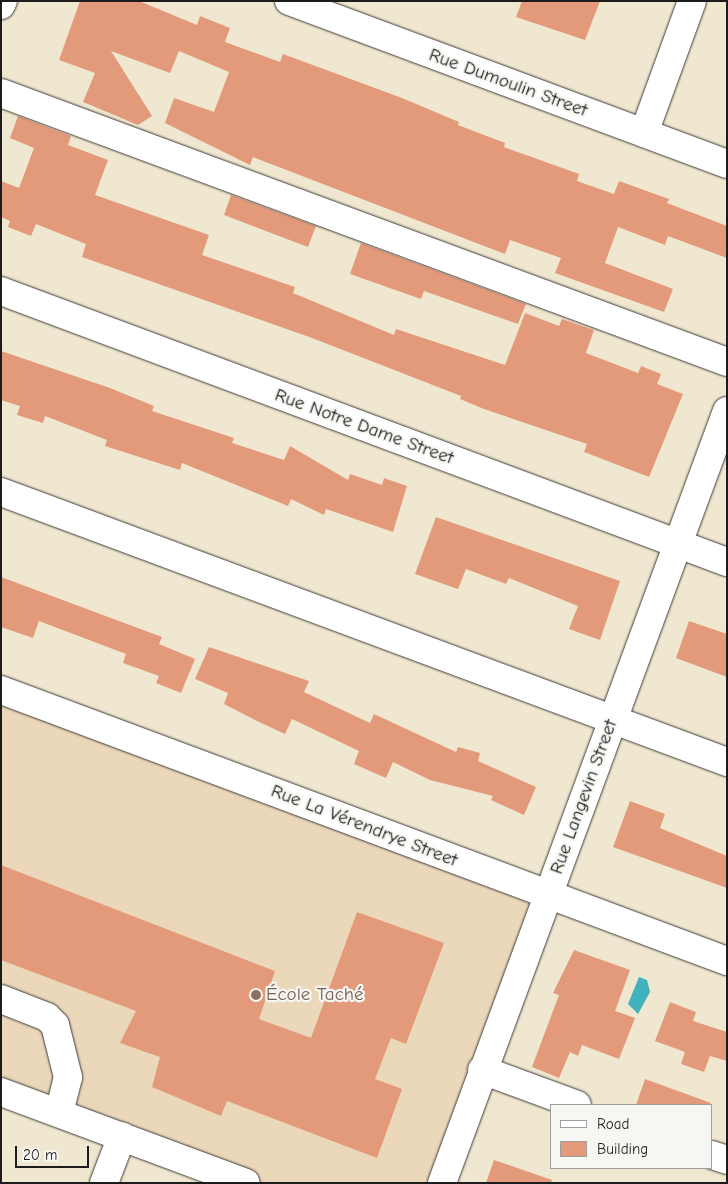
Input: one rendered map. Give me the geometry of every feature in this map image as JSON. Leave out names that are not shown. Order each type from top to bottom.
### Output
[{"type":"street","name":"Rue Dumoulin Street","points":[[289,1],[727,164]]},
{"type":"street","points":[[644,133],[692,1]]},
{"type":"street","points":[[1,94],[727,362]]},
{"type":"street","name":"Rue Notre Dame Street","points":[[1,291],[727,562]]},
{"type":"street","name":"Rue Langevin Street","points":[[442,1183],[482,1070],[727,411]]},
{"type":"street","points":[[1,492],[727,762]]},
{"type":"street","name":"Rue La Vérendrye Street","points":[[1,690],[727,961]]},
{"type":"street","points":[[1,1000],[47,1017],[55,1025],[68,1077],[59,1113]]},
{"type":"street","points":[[482,1070],[574,1104]]},
{"type":"street","points":[[1,1092],[246,1183]]},
{"type":"street","points":[[104,1183],[122,1136]]},
{"type":"street","points":[[713,1155],[727,1160]]},
{"type":"shaded area","name":"École Taché","points":[[1,690],[548,895],[442,1183],[246,1183],[1,1084]]},
{"type":"water","points":[[639,977],[647,980],[650,992],[638,1014],[628,1004]]},
{"type":"building","points":[[80,1],[139,1],[197,25],[200,16],[230,28],[225,42],[280,62],[283,54],[402,98],[459,122],[458,125],[505,143],[504,147],[579,174],[577,181],[614,194],[619,181],[669,199],[667,203],[727,226],[727,258],[668,236],[665,245],[618,227],[605,263],[673,289],[664,312],[555,273],[561,258],[510,240],[505,254],[253,157],[250,165],[165,123],[174,98],[214,112],[229,72],[179,51],[170,73],[111,51],[152,116],[138,125],[83,102],[95,73],[59,60]]},
{"type":"building","points":[[522,1],[600,1],[585,40],[516,17]]},
{"type":"building","points":[[18,116],[71,136],[68,145],[108,160],[95,195],[209,235],[202,255],[295,287],[293,293],[394,335],[396,329],[505,365],[525,313],[559,326],[562,319],[594,330],[586,353],[638,373],[641,366],[661,374],[657,384],[683,394],[649,477],[584,452],[587,444],[484,409],[460,399],[461,396],[312,338],[82,257],[86,244],[36,224],[31,236],[8,227],[10,221],[1,217],[1,181],[19,188],[34,148],[10,138]]},
{"type":"building","points":[[231,195],[316,226],[308,247],[224,215]]},
{"type":"building","points":[[361,243],[526,304],[518,324],[424,291],[421,299],[350,274]]},
{"type":"building","points":[[1,351],[110,388],[154,406],[152,411],[234,438],[232,443],[284,460],[290,446],[348,480],[350,474],[382,485],[384,478],[407,486],[393,532],[326,509],[324,515],[291,499],[288,506],[182,463],[180,470],[105,446],[107,440],[45,416],[43,423],[17,415],[20,406],[1,400]]},
{"type":"building","points":[[436,517],[620,581],[600,640],[569,629],[578,606],[509,578],[506,584],[466,569],[458,589],[415,574]]},
{"type":"building","points":[[1,577],[162,637],[159,644],[195,659],[181,693],[156,683],[159,676],[123,663],[126,654],[39,621],[33,638],[1,627]]},
{"type":"building","points":[[689,621],[727,634],[727,677],[676,658]]},
{"type":"building","points":[[209,647],[309,681],[304,692],[370,723],[374,714],[456,752],[458,747],[480,753],[478,761],[536,787],[524,815],[491,800],[493,796],[430,780],[393,762],[386,778],[354,764],[359,751],[292,719],[285,734],[224,704],[228,693],[195,679]]},
{"type":"building","points":[[630,801],[665,814],[660,828],[727,856],[727,888],[613,847]]},
{"type":"building","points":[[1,865],[275,971],[259,1019],[311,1038],[357,912],[444,943],[406,1044],[391,1038],[375,1079],[402,1089],[377,1158],[227,1101],[221,1116],[152,1087],[160,1057],[120,1043],[136,1011],[1,960]]},
{"type":"building","points":[[574,950],[630,970],[615,1011],[635,1018],[619,1059],[582,1045],[578,1056],[570,1052],[559,1078],[532,1067],[559,995],[553,993]]},
{"type":"building","points":[[670,1002],[696,1012],[693,1021],[727,1032],[727,1061],[710,1056],[704,1072],[681,1064],[685,1052],[655,1041]]},
{"type":"building","points":[[645,1079],[711,1103],[710,1104],[636,1104]]},
{"type":"building","points":[[494,1160],[552,1180],[551,1183],[486,1183]]},
{"type":"place","name":"École Taché","points":[[256,995]]}]
